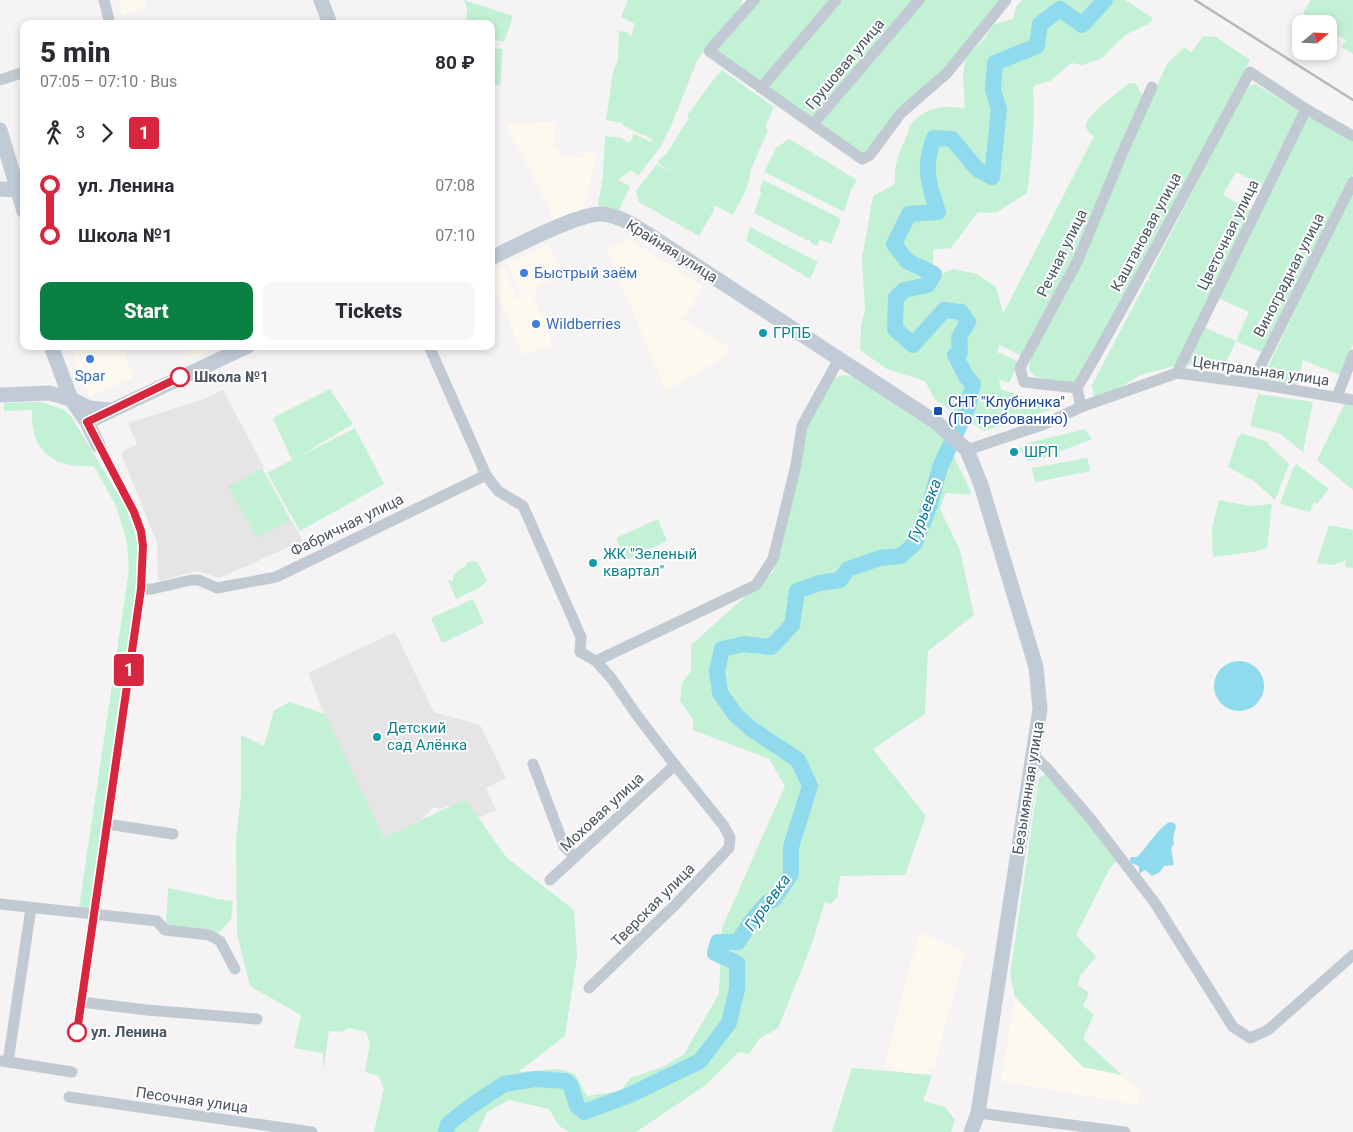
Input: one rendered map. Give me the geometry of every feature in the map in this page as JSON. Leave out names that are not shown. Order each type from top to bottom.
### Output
[{"type":"main road","points":[[321,0],[328,20]]},
{"type":"main road","points":[[0,130],[20,199]]},
{"type":"main road","points":[[0,188],[17,190]]},
{"type":"main road","name":"Крайняя улица","points":[[495,256],[591,215],[602,214],[618,218],[646,233],[839,359]]},
{"type":"main road","points":[[53,350],[72,399],[87,422],[98,445],[100,424],[110,410]]},
{"type":"main road","points":[[87,422],[239,350]]},
{"type":"main road","points":[[839,359],[937,423],[967,450]]},
{"type":"main road","points":[[0,394],[48,393],[72,399],[89,408],[110,410]]},
{"type":"main road","name":"Безымянная улица","points":[[967,450],[981,485],[1036,667],[1040,708],[978,1113],[970,1132]]},
{"type":"street","points":[[104,0],[109,20]]},
{"type":"street","points":[[754,0],[708,50],[862,159],[870,155],[902,113],[947,73],[1006,0]]},
{"type":"street","points":[[761,88],[836,0]]},
{"type":"street","name":"Грушовая улица","points":[[813,124],[919,0]]},
{"type":"street","name":"Каштановая улица","points":[[1077,388],[1119,316],[1181,196],[1250,72],[1306,109]]},
{"type":"street","points":[[0,80],[20,73]]},
{"type":"street","name":"Речная улица","points":[[1077,388],[1024,382],[1020,368],[1077,262],[1152,87]]},
{"type":"street","points":[[1306,109],[1353,136]]},
{"type":"street","name":"Цветочная улица","points":[[1177,374],[1306,109]]},
{"type":"street","name":"Виноградная улица","points":[[1252,383],[1353,182]]},
{"type":"street","points":[[431,350],[486,475],[498,491],[522,506],[581,637],[580,652],[596,661],[612,679],[674,765]]},
{"type":"street","points":[[1337,397],[1353,356]]},
{"type":"street","points":[[596,661],[756,585],[773,559],[796,465],[802,426],[839,359]]},
{"type":"street","name":"Центральная улица","points":[[967,450],[1042,425],[1081,407],[1177,374],[1252,383],[1353,400]]},
{"type":"street","points":[[1077,388],[1081,407]]},
{"type":"street","name":"Фабричная улица","points":[[141,589],[152,589],[191,580],[199,580],[217,588],[276,577],[486,475]]},
{"type":"street","points":[[1033,756],[1048,768],[1108,841],[1155,903],[1233,1027],[1250,1038],[1268,1030],[1353,955]]},
{"type":"street","points":[[533,764],[564,846],[575,857]]},
{"type":"street","name":"Тверская улица","points":[[589,988],[676,904],[729,848],[730,838],[724,826],[674,765]]},
{"type":"street","name":"Моховая улица","points":[[550,880],[674,765]]},
{"type":"street","points":[[107,824],[172,834]]},
{"type":"street","points":[[0,904],[157,921],[165,930],[209,935],[220,940],[235,969]]},
{"type":"street","points":[[31,908],[4,1061],[72,1072]]},
{"type":"street","points":[[81,1002],[147,1010],[256,1019]]},
{"type":"street","name":"Песочная улица","points":[[69,1097],[312,1132]]},
{"type":"street","points":[[978,1113],[1125,1132]]},
{"type":"shaded area","points":[[120,0],[144,0],[147,7],[122,15]]},
{"type":"shaded area","points":[[556,122],[554,143],[563,155],[584,158],[585,151],[597,154],[583,213],[555,225],[546,202],[505,123]]},
{"type":"shaded area","points":[[629,239],[703,287],[683,320],[729,347],[723,358],[666,391],[606,249]]},
{"type":"shaded area","points":[[549,244],[563,275],[539,286],[533,296],[552,345],[524,356],[495,289],[495,271],[504,267],[517,299],[523,297],[507,263]]},
{"type":"shaded area","points":[[71,350],[123,350],[133,376],[89,397]]},
{"type":"shaded area","points":[[211,350],[186,361],[183,354],[189,351]]},
{"type":"shaded area","name":"Школа №1","points":[[223,390],[264,467],[262,468],[303,541],[219,578],[198,571],[158,581],[157,542],[121,454],[137,444],[128,423],[204,399]]},
{"type":"shaded area","points":[[395,632],[434,712],[480,725],[506,778],[486,788],[496,810],[463,825],[449,805],[440,809],[433,807],[420,821],[383,838],[320,704],[308,673]]},
{"type":"shaded area","points":[[919,932],[965,952],[934,1069],[927,1067],[925,1078],[915,1077],[885,1065]]},
{"type":"shaded area","points":[[1015,997],[1082,1066],[1122,1075],[1140,1090],[1138,1105],[1001,1081]]},
{"type":"green space","points":[[464,0],[513,16],[504,42],[495,40],[495,20],[466,20],[467,8]]},
{"type":"green space","points":[[628,0],[742,0],[741,3],[743,4],[707,46],[697,61],[661,146],[638,176],[631,170],[618,180],[630,186],[618,213],[600,208],[598,204],[603,177],[605,136],[623,138],[623,140],[630,143],[634,134],[651,142],[652,139],[624,126],[622,123],[606,120],[613,72],[618,60],[619,31],[627,32],[631,37],[635,24],[621,17]]},
{"type":"green space","points":[[758,0],[832,0],[760,83],[716,50]]},
{"type":"green space","points":[[840,0],[914,0],[813,119],[766,87]]},
{"type":"green space","points":[[922,0],[1002,0],[980,30],[877,141],[861,155],[817,124]]},
{"type":"green space","points":[[1022,0],[1125,0],[1153,18],[1150,23],[1125,35],[1102,58],[1083,65],[1071,63],[1050,81],[1033,86],[1033,140],[1027,193],[995,213],[978,212],[951,248],[933,250],[933,278],[953,269],[977,274],[996,287],[1003,314],[1094,136],[1086,128],[1088,120],[1129,83],[1136,84],[1143,97],[1089,229],[1022,356],[999,345],[997,352],[1019,362],[1009,383],[999,379],[1001,389],[1056,408],[984,431],[935,400],[925,381],[887,369],[860,350],[861,326],[865,309],[862,259],[873,196],[895,184],[895,171],[898,159],[912,124],[919,116],[938,108],[952,107],[965,109],[963,78],[965,58],[984,39],[994,24],[1013,19],[1016,7]]},
{"type":"green space","points":[[1311,0],[1353,0],[1353,54],[1341,47],[1346,40],[1338,35],[1338,15],[1306,15],[1303,13]]},
{"type":"green space","points":[[1203,36],[1216,37],[1250,60],[1080,387],[1034,376],[1029,369],[1030,362],[1167,64],[1184,48],[1192,52]]},
{"type":"green space","points":[[495,48],[503,49],[500,85],[495,84]]},
{"type":"green space","points":[[722,70],[774,107],[765,127],[768,130],[750,172],[745,192],[733,215],[714,205],[714,210],[699,236],[639,202],[636,191],[657,164],[670,172],[657,162],[667,153],[689,118],[687,116]]},
{"type":"green space","points":[[1255,84],[1298,110],[1299,114],[1264,186],[1236,172],[1223,195],[1252,211],[1175,366],[1143,374],[1115,390],[1094,397],[1093,388],[1091,387],[1147,280],[1152,282],[1148,278],[1246,87]]},
{"type":"green space","points":[[1310,115],[1353,139],[1353,174],[1266,354],[1236,341],[1249,312],[1218,298],[1306,117]]},
{"type":"green space","points":[[789,139],[813,153],[813,156],[816,155],[857,180],[851,190],[844,212],[764,172],[776,148]]},
{"type":"green space","points":[[763,180],[841,219],[831,244],[820,240],[817,246],[810,242],[810,239],[807,240],[754,213]]},
{"type":"green space","points":[[1353,190],[1353,344],[1342,376],[1303,360],[1296,388],[1261,381]]},
{"type":"green space","points":[[750,227],[818,262],[810,279],[746,241]]},
{"type":"green space","points":[[1203,327],[1236,341],[1222,371],[1186,364]]},
{"type":"green space","points":[[845,375],[855,378],[944,437],[971,491],[970,495],[946,493],[940,509],[960,550],[974,615],[928,651],[925,714],[873,749],[926,816],[905,875],[840,876],[837,897],[831,904],[825,902],[810,949],[778,1028],[759,1039],[749,1054],[739,1052],[706,1085],[636,1132],[569,1132],[559,1126],[549,1109],[509,1100],[487,1112],[478,1132],[374,1132],[384,1089],[379,1076],[365,1072],[370,1043],[366,1032],[349,1028],[341,1032],[329,1031],[323,1071],[323,1053],[294,1048],[301,1015],[250,986],[237,934],[236,841],[241,794],[241,735],[264,746],[274,710],[290,702],[325,714],[384,838],[465,799],[507,858],[574,910],[577,957],[565,1036],[518,1072],[559,1069],[575,1074],[587,1096],[620,1091],[631,1078],[664,1066],[684,1054],[719,994],[722,928],[785,786],[769,759],[693,730],[693,719],[680,701],[682,683],[691,671],[691,645],[774,571],[807,427],[834,378]]},
{"type":"green space","points":[[330,389],[353,424],[300,456],[355,428],[384,484],[300,531],[267,473],[292,460],[273,418]]},
{"type":"green space","points":[[1258,394],[1313,402],[1303,452],[1279,433],[1250,426]]},
{"type":"green space","points":[[42,402],[64,410],[71,416],[125,506],[137,543],[136,585],[89,908],[79,908],[129,570],[127,543],[116,506],[94,466],[80,466],[56,461],[40,447],[35,437],[32,425],[32,410],[4,411],[4,403]]},
{"type":"green space","points":[[1345,403],[1353,405],[1353,490],[1317,460]]},
{"type":"green space","points":[[1085,429],[1092,439],[1043,458],[1028,461],[1019,448],[1032,442]]},
{"type":"green space","points":[[1241,433],[1268,442],[1289,464],[1275,500],[1254,481],[1228,467],[1238,436],[1240,437]]},
{"type":"green space","points":[[1087,458],[1091,471],[1035,482],[1032,468]]},
{"type":"green space","points":[[1296,464],[1329,489],[1317,504],[1314,502],[1310,512],[1280,504]]},
{"type":"green space","points":[[262,468],[290,520],[257,538],[228,486]]},
{"type":"green space","points":[[1219,500],[1250,506],[1272,504],[1267,548],[1253,552],[1213,557],[1212,529]]},
{"type":"green space","points":[[658,519],[667,541],[626,560],[616,538]]},
{"type":"green space","points":[[1329,525],[1353,530],[1353,568],[1345,567],[1346,560],[1333,565],[1317,563]]},
{"type":"green space","points":[[478,562],[487,581],[479,588],[456,599],[448,580],[453,581],[454,575],[466,566],[466,563]]},
{"type":"green space","points":[[473,599],[484,623],[442,643],[431,618]]},
{"type":"green space","points":[[1048,774],[1118,860],[1110,868],[1076,935],[1096,957],[1080,976],[1078,985],[1089,993],[1083,1006],[1094,1014],[1083,1039],[1122,1075],[1083,1067],[1015,997],[1010,975],[1039,777]]},
{"type":"green space","points":[[168,888],[233,901],[231,919],[219,933],[166,926]]},
{"type":"green space","points":[[852,1068],[932,1075],[923,1101],[945,1107],[955,1120],[951,1132],[832,1132]]},
{"type":"water","points":[[1239,661],[1248,663],[1259,672],[1264,686],[1262,695],[1253,706],[1239,711],[1230,709],[1219,700],[1214,686],[1216,677],[1225,666]]},
{"type":"water","points":[[1169,822],[1174,823],[1176,826],[1173,838],[1174,844],[1171,848],[1174,865],[1164,866],[1160,872],[1152,876],[1145,870],[1139,874],[1139,866],[1131,863],[1131,857],[1137,857],[1160,829]]},
{"type":"waterway","name":"Гурьевка","points":[[446,1132],[448,1124],[504,1084],[536,1079],[566,1081],[571,1086],[577,1106],[584,1112],[630,1095],[700,1061],[729,1023],[737,989],[737,963],[715,953],[718,942],[738,942],[750,923],[767,903],[774,899],[791,874],[791,847],[810,786],[798,760],[750,728],[735,714],[720,693],[717,671],[722,649],[744,644],[771,647],[792,625],[797,591],[819,583],[840,580],[848,569],[880,558],[901,556],[915,543],[930,505],[940,467],[968,407],[973,384],[967,378],[955,355],[960,352],[959,337],[968,322],[961,312],[944,310],[913,345],[895,329],[896,298],[904,290],[928,285],[934,274],[907,261],[894,244],[909,214],[938,212],[928,175],[929,157],[934,138],[952,139],[977,169],[992,177],[999,109],[993,90],[995,63],[1037,46],[1040,24],[1060,9],[1082,25],[1105,0]]},
{"type":"railway","points":[[1195,0],[1353,100]]},
{"type":"bus line","name":"1","points":[[77,1032],[141,589],[143,546],[141,531],[134,512],[87,422],[180,377]]},
{"type":"place","name":"Быстрый заём","points":[[524,273]]},
{"type":"place","name":"Wildberries","points":[[536,324]]},
{"type":"place","name":"ГРПБ","points":[[763,333]]},
{"type":"place","name":"Spar","points":[[90,359]]},
{"type":"place","name":"Школа №1","points":[[180,377]]},
{"type":"place","name":"СНТ \"Клубничка\" (По требованию)","points":[[938,411]]},
{"type":"place","name":"ШРП","points":[[1014,452]]},
{"type":"place","name":"ЖК \"Зеленый квартал\"","points":[[593,563]]},
{"type":"place","name":"Детский сад Алёнка","points":[[377,737]]},
{"type":"place","name":"ул. Ленина","points":[[77,1032]]}]
